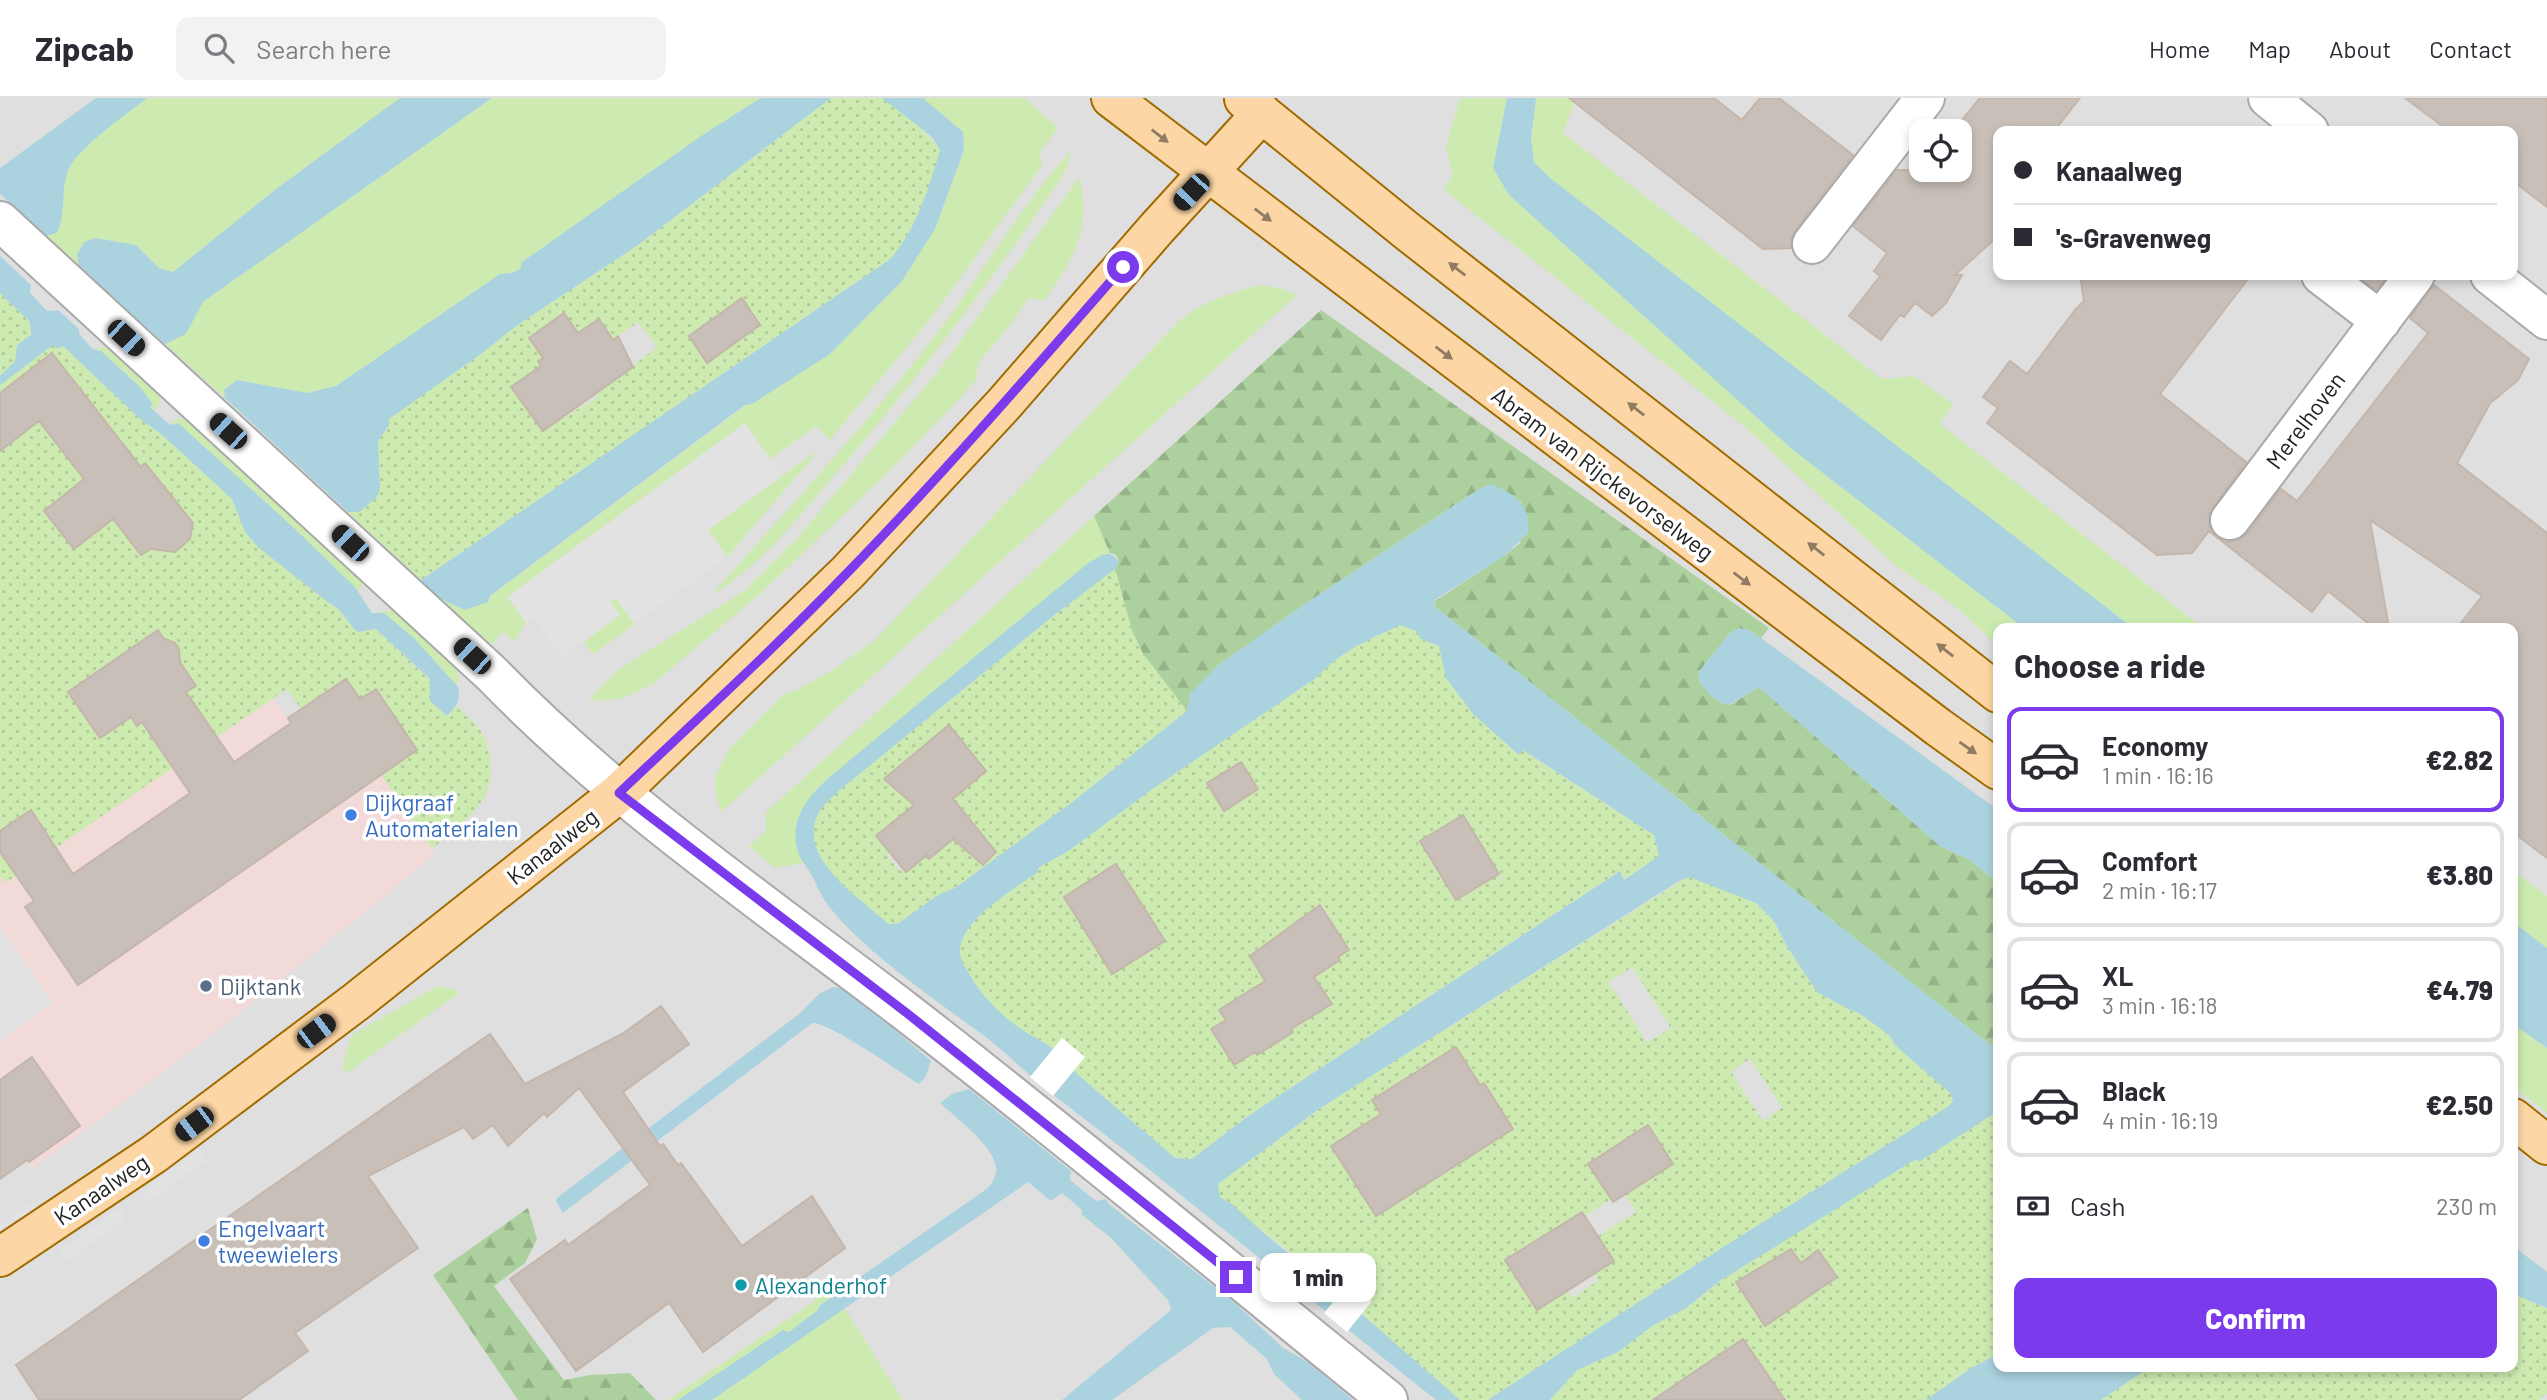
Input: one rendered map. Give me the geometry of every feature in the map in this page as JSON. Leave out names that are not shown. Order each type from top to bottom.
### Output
[{"type":"main road","name":"Abram van Rijckevorselweg","points":[[1111,98],[1993,766]]},
{"type":"main road","points":[[1208,174],[1260,103],[1407,231],[1993,689]]},
{"type":"main road","name":"Kanaalweg","points":[[0,1257],[154,1154],[357,1001],[619,793],[848,572],[1004,404],[1157,228],[1208,174]]},
{"type":"main road","points":[[2518,1122],[2547,1145]]},
{"type":"street","points":[[1812,244],[1925,98]]},
{"type":"street","points":[[2268,98],[2303,126]]},
{"type":"street","points":[[0,221],[619,793],[908,1014],[1388,1400]]},
{"type":"street","points":[[2328,280],[2381,321]]},
{"type":"street","name":"Merelhoven","points":[[2230,520],[2411,280]]},
{"type":"street","points":[[2496,280],[2547,320]]},
{"type":"shaded area","points":[[0,98],[2547,98],[2547,1400],[0,1400]]},
{"type":"shaded area","points":[[745,423],[782,476],[708,530],[727,557],[635,624],[615,598],[611,602],[620,615],[562,657],[534,618],[526,623],[507,597]]},
{"type":"shaded area","points":[[273,698],[304,742],[339,713],[435,853],[204,1041],[33,1168],[0,1122],[0,876],[5,882]]},
{"type":"shaded area","points":[[0,927],[53,1003],[0,1040]]},
{"type":"shaded area","points":[[199,1149],[207,1160],[148,1203],[140,1193]]},
{"type":"shaded area","points":[[33,1202],[41,1212],[0,1241],[0,1225]]},
{"type":"shaded area","points":[[119,1208],[126,1218],[68,1260],[60,1250]]},
{"type":"green space","points":[[147,98],[400,98],[276,189],[173,272],[159,268],[136,245],[84,242],[77,254],[79,266],[45,236],[57,233],[60,226],[67,173],[90,143]]},
{"type":"green space","points":[[492,98],[761,98],[707,132],[522,262],[520,269],[500,274],[336,386],[307,393],[237,380],[224,390],[225,398],[165,344],[186,334],[203,302]]},
{"type":"green space","points":[[831,98],[882,98],[913,121],[940,150],[914,222],[889,260],[421,580],[348,512],[359,512],[380,488],[378,441],[389,425],[388,419],[519,324],[638,245]],"holes":[[[741,298],[760,325],[707,362],[689,336]],[[564,314],[578,333],[599,319],[613,340],[638,322],[657,347],[596,394],[597,397],[543,431],[512,387],[541,366],[538,361],[543,358]]]},
{"type":"green space","points":[[923,98],[1025,98],[1058,128],[1040,152],[1042,165],[934,314],[830,440],[816,426],[770,459],[744,424],[508,597],[526,623],[514,641],[502,632],[493,644],[476,634],[417,584],[420,577],[423,587],[488,602],[490,596],[746,405],[752,404],[830,354],[902,281],[935,229],[964,151],[963,132]]},
{"type":"green space","points":[[1460,98],[1507,98],[1493,168],[1793,450],[2018,623],[1993,623],[1993,641],[1956,607],[1896,566],[1745,427],[1443,189],[1453,175],[1446,148]]},
{"type":"green space","points":[[1536,98],[1576,98],[1563,133],[1882,379],[1914,376],[1953,404],[1940,424],[2197,623],[2127,623],[1550,178],[1534,162],[1531,138]]},
{"type":"green space","points":[[1070,152],[1062,177],[1035,216],[894,405],[777,541],[746,570],[711,595],[825,467],[935,336],[1017,219]]},
{"type":"green space","points":[[1079,178],[1083,195],[1081,228],[1063,273],[1044,300],[1029,298],[978,363],[976,380],[950,409],[761,593],[653,684],[623,698],[597,701],[589,699],[619,669],[744,591],[800,535],[939,370]]},
{"type":"green space","points":[[1260,285],[1283,289],[1297,295],[721,812],[715,791],[715,779],[726,754],[784,694],[797,690],[831,671],[874,641],[1179,321],[1197,308]]},
{"type":"green space","points":[[0,293],[30,322],[31,335],[25,341],[14,364],[0,376]]},
{"type":"green space","points":[[1321,310],[1769,628],[1761,638],[1747,629],[1729,634],[1699,672],[1701,683],[1709,692],[1730,705],[1759,687],[1940,846],[1970,860],[1993,879],[1993,1047],[1435,607],[1435,601],[1520,543],[1521,502],[1481,488],[1305,604],[1217,666],[1187,711],[1143,654],[1132,631],[1115,569],[1119,562],[1116,555],[1110,553],[1094,516]]},
{"type":"green space","points":[[54,344],[57,349],[63,346],[140,419],[161,434],[232,499],[245,532],[260,548],[337,608],[358,632],[376,629],[430,680],[430,701],[447,716],[457,706],[475,724],[485,739],[491,759],[488,790],[477,808],[432,849],[381,775],[417,750],[376,689],[360,699],[346,679],[315,700],[322,711],[309,720],[287,689],[5,883],[0,876],[0,445],[3,449],[39,421],[108,425],[52,353],[0,393],[0,385]],"holes":[[[145,463],[181,510],[190,530],[190,539],[175,552],[159,541],[140,556],[113,519],[74,549],[44,511],[86,477],[103,497]],[[158,630],[163,638],[175,643],[179,649],[180,662],[196,685],[186,692],[208,725],[164,755],[142,722],[137,726],[131,717],[106,734],[96,733],[68,692]]]},
{"type":"green space","points":[[104,347],[111,350],[158,392],[161,401],[154,411],[151,408],[152,403],[140,387],[101,351],[93,349]]},
{"type":"green space","points":[[178,418],[186,420],[363,583],[358,592],[294,528],[178,423],[169,425]]},
{"type":"green space","points":[[815,452],[816,454],[727,557],[708,530]]},
{"type":"green space","points":[[1094,516],[1110,553],[1087,564],[814,791],[798,850],[803,863],[774,868],[749,846],[766,831],[766,812]]},
{"type":"green space","points":[[1115,569],[1132,631],[1143,654],[1187,711],[1075,800],[955,888],[938,895],[899,923],[889,924],[847,888],[822,859],[815,843],[814,826],[821,809],[841,789]],"holes":[[[949,726],[953,799],[972,823],[934,856],[927,855],[906,872],[902,869],[900,871],[887,856],[890,853],[876,837],[914,805],[890,776],[884,779]]]},
{"type":"green space","points":[[616,598],[635,624],[593,654],[584,642],[620,615],[610,602]]},
{"type":"green space","points":[[392,610],[418,629],[447,658],[458,674],[457,685],[402,627],[378,612]]},
{"type":"green space","points":[[1400,625],[1416,631],[1421,639],[1439,646],[1447,678],[1473,714],[1519,755],[1522,750],[1654,835],[1659,856],[1623,880],[1619,871],[1248,1116],[1192,1159],[1175,1158],[1076,1073],[1058,1052],[1018,1027],[993,1006],[977,987],[963,963],[960,955],[962,940],[978,917],[1037,873],[1039,867],[1067,852],[1151,790],[1316,678],[1345,653]],"holes":[[[1241,762],[1258,789],[1224,810],[1207,783]],[[1463,815],[1502,879],[1497,875],[1455,900],[1421,844],[1417,844]],[[1117,864],[1164,940],[1112,973],[1064,897]],[[1322,904],[1349,950],[1338,957],[1340,961],[1312,974],[1331,1004],[1291,1029],[1293,1032],[1234,1065],[1211,1029],[1226,1020],[1219,1010],[1265,981],[1250,956]]]},
{"type":"green space","points":[[2518,874],[2547,896],[2547,948],[2518,926]]},
{"type":"green space","points":[[1689,876],[1756,903],[1774,921],[1786,945],[1817,992],[1859,1013],[1889,1035],[1896,1046],[1951,1094],[1953,1101],[1950,1106],[1731,1242],[1488,1400],[1460,1400],[1296,1257],[1219,1197],[1218,1184],[1319,1109]],"holes":[[[1632,967],[1671,1028],[1647,1043],[1609,982]],[[1456,1047],[1453,1051],[1476,1088],[1514,1129],[1451,1169],[1391,1158],[1413,1192],[1376,1216],[1331,1146],[1381,1114],[1373,1099]],[[1750,1059],[1782,1108],[1763,1121],[1731,1072]],[[1648,1125],[1672,1164],[1625,1194],[1636,1212],[1598,1236],[1614,1261],[1594,1274],[1598,1281],[1572,1298],[1568,1290],[1537,1310],[1505,1260],[1581,1212],[1585,1216],[1611,1199],[1588,1164]]]},
{"type":"green space","points":[[438,986],[457,990],[458,994],[348,1072],[344,1071],[342,1067],[352,1035]]},
{"type":"green space","points":[[2518,1028],[2547,1048],[2547,1113],[2518,1090]]},
{"type":"green space","points":[[1993,1114],[1993,1357],[1971,1368],[1926,1400],[1550,1400],[1577,1370],[1618,1352],[1652,1326],[1686,1308],[1720,1281],[1917,1158],[1919,1161]],"holes":[[[1790,1249],[1801,1263],[1818,1251],[1837,1278],[1766,1326],[1737,1282]]]},
{"type":"green space","points":[[528,1208],[537,1239],[525,1263],[494,1286],[564,1380],[590,1375],[630,1373],[656,1400],[518,1400],[433,1275]]},
{"type":"green space","points":[[832,1289],[903,1400],[668,1400]]},
{"type":"green space","points":[[2518,1296],[2547,1308],[2547,1394],[2538,1400],[2101,1400],[2143,1372],[2518,1372]]},
{"type":"water","points":[[96,98],[147,98],[90,143],[72,164],[65,180],[62,218],[57,233],[45,236],[0,194],[0,168]]},
{"type":"water","points":[[400,98],[492,98],[203,302],[186,334],[165,344],[79,266],[77,254],[84,242],[95,238],[136,245],[159,268],[173,272],[276,189]]},
{"type":"water","points":[[761,98],[831,98],[638,245],[519,324],[389,419],[389,425],[378,441],[380,488],[377,497],[359,512],[348,512],[225,398],[224,390],[237,380],[307,393],[336,386],[500,274],[520,269],[522,262],[707,132]]},
{"type":"water","points":[[882,98],[923,98],[963,132],[964,150],[935,229],[902,281],[830,354],[752,404],[745,405],[490,596],[488,602],[465,610],[423,587],[421,580],[889,260],[914,222],[940,150],[932,137]]},
{"type":"water","points":[[1507,98],[1536,98],[1531,138],[1534,162],[1550,178],[2127,623],[2018,623],[1793,450],[1509,195],[1493,168]]},
{"type":"water","points":[[0,256],[31,285],[30,293],[47,311],[58,310],[79,329],[79,334],[93,349],[101,351],[140,387],[152,403],[151,408],[170,425],[178,423],[294,528],[355,587],[372,613],[384,613],[415,639],[458,687],[457,703],[447,716],[430,701],[430,679],[376,629],[358,632],[337,608],[259,548],[245,532],[232,499],[161,434],[140,419],[63,346],[57,349],[53,345],[0,385],[0,376],[15,361],[17,345],[31,335],[30,322],[0,293]]},
{"type":"water","points":[[1490,484],[1514,496],[1524,508],[1528,533],[1504,556],[1435,600],[1435,607],[1993,1047],[1993,1114],[1919,1162],[1916,1159],[1720,1281],[1686,1308],[1652,1326],[1618,1352],[1577,1370],[1550,1400],[1488,1400],[1953,1101],[1951,1094],[1896,1046],[1889,1035],[1859,1013],[1817,992],[1786,945],[1774,921],[1756,903],[1689,877],[1679,881],[1319,1109],[1218,1184],[1220,1197],[1232,1204],[1339,1294],[1460,1400],[1436,1400],[865,944],[827,903],[798,852],[798,818],[808,799],[832,775],[1087,564],[1104,554],[1116,558],[1119,563],[1115,569],[841,789],[821,809],[814,826],[815,843],[822,859],[847,888],[889,924],[899,923],[938,895],[955,888],[1075,800],[1187,711],[1190,694],[1217,666],[1305,604],[1481,488]],"holes":[[[1400,625],[1416,631],[1421,639],[1439,646],[1446,678],[1473,714],[1519,755],[1523,750],[1654,835],[1659,856],[1624,880],[1620,871],[1248,1116],[1192,1159],[1175,1158],[1076,1073],[1058,1052],[1018,1027],[993,1006],[977,987],[963,963],[960,955],[962,940],[978,917],[1037,873],[1039,867],[1067,852],[1151,790],[1316,678],[1345,653]]]},
{"type":"water","points":[[1738,628],[1747,629],[1761,638],[1993,806],[1993,879],[1970,860],[1940,846],[1759,687],[1729,705],[1709,693],[1701,683],[1699,672],[1729,634]]},
{"type":"water","points":[[2518,926],[2547,948],[2547,1048],[2518,1028]]},
{"type":"water","points":[[833,987],[840,988],[931,1061],[926,1076],[919,1084],[848,1038],[820,1024],[812,1023],[563,1213],[557,1198],[799,1014],[819,994]]},
{"type":"water","points":[[969,1089],[1071,1171],[1070,1180],[1096,1201],[1106,1199],[1235,1303],[1283,1348],[1308,1362],[1353,1400],[1302,1400],[1274,1374],[1266,1358],[1230,1327],[1213,1328],[1112,1400],[1062,1400],[1171,1310],[1168,1300],[1110,1237],[1082,1215],[1082,1210],[1062,1193],[1051,1201],[1028,1182],[712,1400],[678,1400],[783,1330],[789,1332],[818,1310],[820,1305],[988,1188],[996,1173],[996,1167],[988,1150],[973,1132],[940,1103],[952,1094]]},
{"type":"water","points":[[2518,1249],[2547,1272],[2547,1308],[2518,1296]]},
{"type":"water","points":[[1993,1357],[1993,1372],[2143,1372],[2101,1400],[1926,1400],[1971,1368]]},
{"type":"pier","points":[[1062,1038],[1085,1057],[1053,1096],[1030,1077]]},
{"type":"pier","points":[[1349,1283],[1372,1301],[1347,1332],[1324,1313]]},
{"type":"building","points":[[1569,98],[1714,98],[1742,120],[1760,98],[1779,98],[1853,155],[1795,231],[1791,248],[1763,249]]},
{"type":"building","points":[[1980,98],[2080,98],[2058,126],[1993,126],[1993,241],[1955,275],[1962,275],[1946,303],[1932,316],[1915,303],[1904,317],[1900,315],[1881,340],[1849,316],[1880,276],[1874,271],[1887,253],[1853,226],[1897,170],[1909,170],[1909,182],[1972,182],[1972,119],[1963,119]]},
{"type":"building","points":[[2405,98],[2547,98],[2547,207],[2518,185],[2518,126],[2442,126]]},
{"type":"building","points":[[2081,280],[2247,280],[2160,394],[2246,462],[2208,517],[2210,529],[2216,536],[2209,531],[2192,553],[2157,555],[1987,423],[1998,408],[1983,397],[2010,361],[2027,374],[2084,301]]},
{"type":"building","points":[[2363,280],[2384,280],[2376,290]]},
{"type":"building","points":[[2434,285],[2529,359],[2518,380],[2492,400],[2457,463],[2547,533],[2547,858],[2518,836],[2518,623],[2461,623],[2482,596],[2370,520],[2388,623],[2368,623],[2328,591],[2312,612],[2219,539],[2227,542],[2238,540],[2247,534],[2281,489],[2297,501],[2428,333],[2410,318]]},
{"type":"building","points":[[742,298],[760,325],[707,363],[689,336]]},
{"type":"building","points":[[564,313],[578,333],[599,319],[613,340],[618,336],[633,367],[543,431],[511,387],[541,366],[538,361],[543,358],[529,338]]},
{"type":"building","points":[[52,353],[141,467],[145,463],[193,523],[190,539],[175,552],[151,549],[141,555],[113,519],[74,549],[44,511],[84,479],[39,421],[0,451],[0,393]]},
{"type":"building","points":[[158,630],[163,638],[175,643],[179,649],[180,662],[196,686],[186,692],[234,762],[291,723],[288,718],[346,679],[360,699],[376,689],[417,750],[78,985],[25,907],[34,901],[0,852],[0,831],[31,810],[73,874],[190,793],[142,722],[137,726],[131,717],[100,738],[68,692]]},
{"type":"building","points":[[949,725],[986,771],[953,799],[996,852],[983,865],[953,839],[929,859],[927,855],[906,872],[876,836],[914,805],[884,779]]},
{"type":"building","points":[[1241,762],[1258,789],[1224,811],[1207,783]]},
{"type":"building","points":[[1463,815],[1499,874],[1456,900],[1420,841]]},
{"type":"building","points":[[1116,864],[1165,941],[1112,974],[1064,897]]},
{"type":"building","points":[[1320,905],[1349,950],[1338,957],[1340,960],[1314,977],[1332,1004],[1291,1029],[1293,1032],[1257,1055],[1255,1052],[1234,1065],[1211,1029],[1226,1020],[1219,1010],[1265,981],[1250,956]]},
{"type":"building","points":[[661,1006],[689,1044],[623,1092],[660,1146],[663,1144],[678,1165],[681,1163],[742,1246],[812,1196],[845,1248],[703,1352],[669,1303],[576,1371],[510,1279],[565,1240],[568,1245],[650,1185],[579,1088],[547,1117],[544,1113],[508,1146],[493,1125],[473,1139],[464,1127],[368,1176],[418,1248],[295,1333],[308,1351],[239,1400],[39,1400],[16,1365],[490,1034],[525,1084],[622,1034]]},
{"type":"building","points":[[1456,1047],[1480,1085],[1484,1083],[1513,1129],[1376,1216],[1331,1146],[1381,1114],[1372,1100]]},
{"type":"building","points":[[32,1057],[80,1126],[0,1179],[0,1080]]},
{"type":"building","points":[[1648,1125],[1673,1164],[1613,1202],[1588,1164]]},
{"type":"building","points":[[1582,1212],[1614,1261],[1537,1310],[1505,1260]]},
{"type":"building","points":[[1791,1249],[1801,1263],[1818,1250],[1837,1277],[1765,1326],[1736,1282]]},
{"type":"building","points":[[1743,1339],[1785,1400],[1653,1400]]},
{"type":"place","name":"Dijkgraaf Automaterialen","points":[[351,815]]},
{"type":"place","name":"Dijktank","points":[[206,986]]},
{"type":"place","name":"Engelvaart tweewielers","points":[[204,1241]]},
{"type":"place","name":"Alexanderhof","points":[[741,1285]]},
{"type":"route","points":[[1123,267],[1004,404],[848,572],[619,793],[908,1014],[1236,1277]]}]
